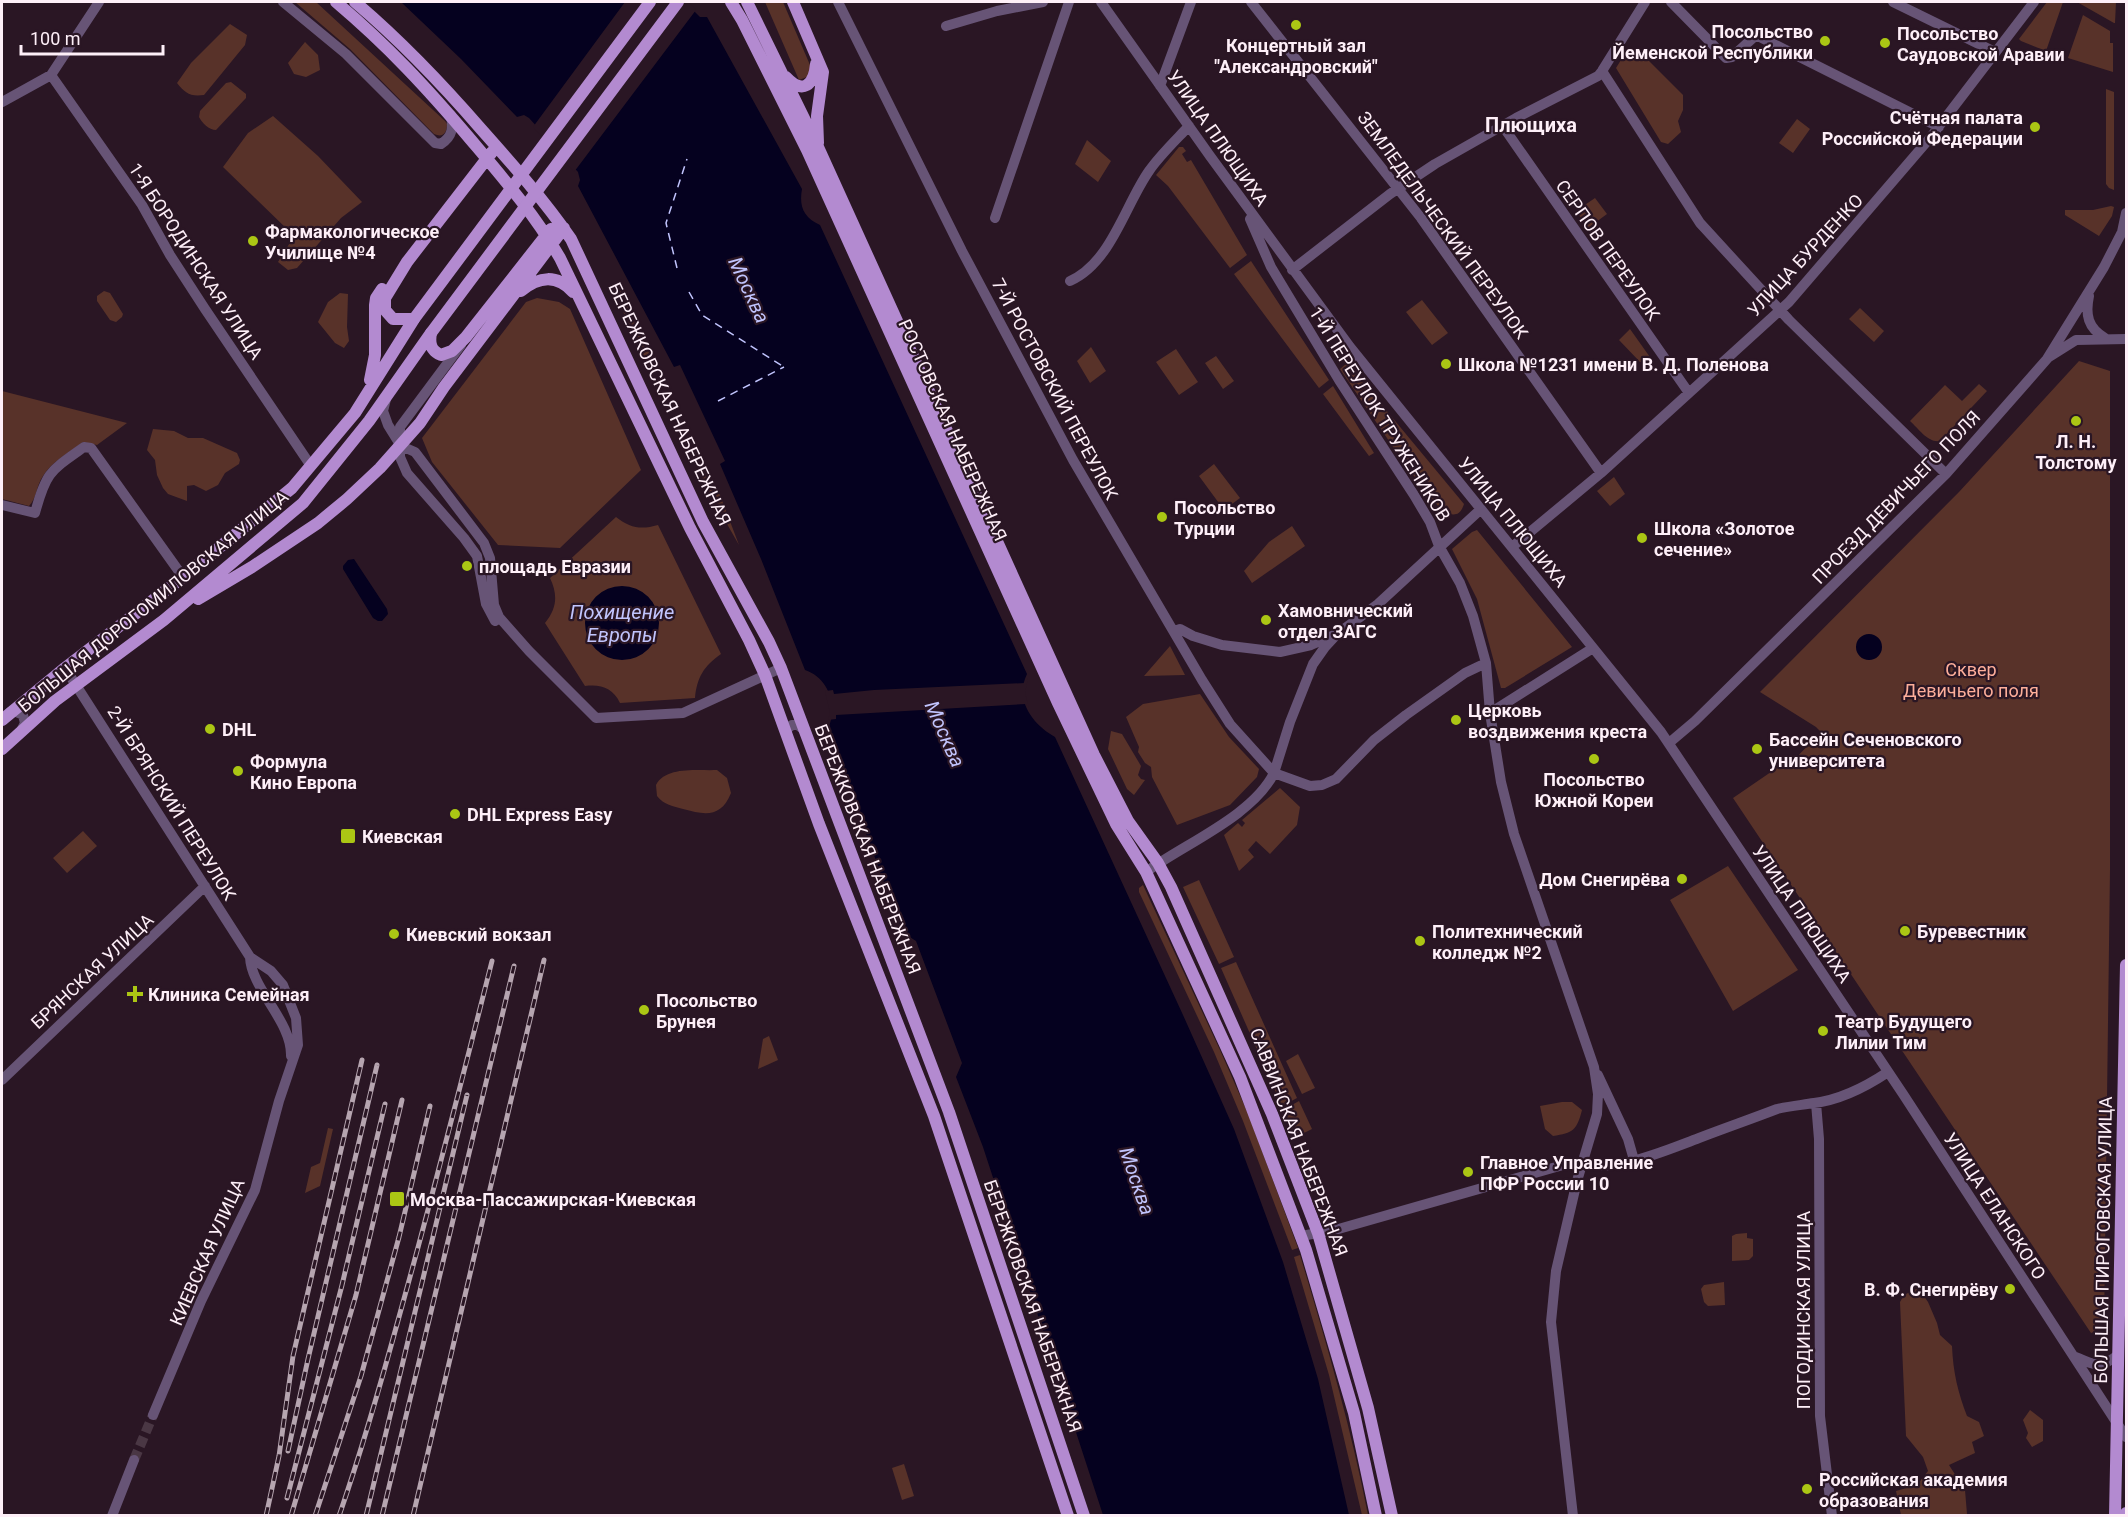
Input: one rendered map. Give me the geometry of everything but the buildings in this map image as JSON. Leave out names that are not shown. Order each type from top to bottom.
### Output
[{"type":"main road","name":"БЕРЕЖКОВСКАЯ НАБЕРЕЖНАЯ","points":[[336,2],[403,62],[451,115],[487,157],[549,239],[583,304],[690,528],[749,640],[765,675],[819,824],[934,1116],[1068,1515]]},
{"type":"main road","name":"БЕРЕЖКОВСКАЯ НАБЕРЕЖНАЯ","points":[[355,2],[438,81],[497,146],[561,224],[578,250],[703,522],[781,668],[802,729],[949,1112],[1084,1515]]},
{"type":"main road","name":"БОЛЬШАЯ ДОРОГОМИЛОВСКАЯ УЛИЦА","points":[[5,716],[183,577],[292,488],[355,413],[414,319],[650,2]]},
{"type":"main road","name":"БОЛЬШАЯ ДОРОГОМИЛОВСКАЯ УЛИЦА","points":[[2,749],[21,730],[76,685],[164,620],[303,503],[349,447],[431,333],[678,2]]},
{"type":"main road","name":"РОСТОВСКАЯ НАБЕРЕЖНАЯ","points":[[731,2],[807,150],[1099,790],[1116,824],[1146,872]]},
{"type":"main road","name":"РОСТОВСКАЯ НАБЕРЕЖНАЯ","points":[[747,2],[818,147],[1094,755],[1128,821],[1158,863]]},
{"type":"main road","points":[[793,2],[823,72],[817,116],[818,147]]},
{"type":"main road","points":[[779,68],[796,86],[809,84],[815,77],[816,64],[813,48]]},
{"type":"main road","points":[[355,413],[374,368],[376,298],[407,262],[497,146]]},
{"type":"main road","points":[[431,333],[430,345],[433,350],[441,355],[452,351],[466,338],[561,224]]},
{"type":"main road","points":[[164,620],[252,567],[318,523],[366,483],[420,423],[444,387],[507,304],[549,239]]},
{"type":"main road","points":[[407,262],[385,298],[384,304],[385,310],[393,319],[414,319]]},
{"type":"main road","points":[[507,304],[529,284],[552,278],[565,284],[583,304]]},
{"type":"main road","name":"САВВИНСКАЯ НАБЕРЕЖНАЯ","points":[[1158,863],[1246,1053],[1318,1233],[1366,1398],[1392,1515]]},
{"type":"main road","name":"САВВИНСКАЯ НАБЕРЕЖНАЯ","points":[[1146,872],[1240,1077],[1301,1236],[1354,1413],[1376,1515]]},
{"type":"main road","name":"БОЛЬШАЯ ПИРОГОВСКАЯ УЛИЦА","points":[[2115,1515],[2127,965]]},
{"type":"street","points":[[2,102],[51,75],[99,2]]},
{"type":"street","points":[[283,2],[346,54],[435,143],[441,144],[452,133],[451,115]]},
{"type":"street","name":"7-Й РОСТОВСКИЙ ПЕРЕУЛОК","points":[[838,2],[962,251],[1073,460],[1230,724],[1274,773]]},
{"type":"street","points":[[946,26],[997,11],[1043,2]]},
{"type":"street","points":[[995,218],[1069,2]]},
{"type":"street","name":"УЛИЦА ПЛЮЩИХА","points":[[1101,2],[1292,270],[1350,347],[1669,743],[1888,1072]]},
{"type":"street","points":[[1160,86],[1191,2]]},
{"type":"street","name":"ЗЕМЛЕДЕЛЬЧЕСКИЙ ПЕРЕУЛОК","points":[[1251,2],[1398,188],[1601,473]]},
{"type":"street","points":[[1292,270],[1398,188],[1435,164],[1502,125],[1593,79],[1602,71],[1645,2]]},
{"type":"street","points":[[1671,2],[1726,58],[1732,57],[1754,37],[1760,37],[1939,127]]},
{"type":"street","points":[[1893,2],[1995,52]]},
{"type":"street","name":"УЛИЦА БУРДЕНКО","points":[[1512,547],[1601,473],[1781,310],[1939,127],[2034,2]]},
{"type":"street","points":[[1602,71],[1700,223],[1781,310],[1946,474]]},
{"type":"street","name":"1-Я БОРОДИНСКАЯ УЛИЦА","points":[[51,75],[142,205],[170,255],[311,466]]},
{"type":"street","name":"СЕРПОВ ПЕРЕУЛОК","points":[[1502,125],[1689,393]]},
{"type":"street","points":[[1070,280],[1081,276],[1099,258],[1149,170],[1189,126]]},
{"type":"street","name":"1-Й ПЕРЕУЛОК ТРУЖЕНИКОВ","points":[[1243,202],[1271,267],[1414,495],[1460,583],[1473,616],[1486,663],[1490,713],[1501,782],[1514,834],[1594,1067],[1598,1094],[1597,1114],[1577,1181],[1556,1271],[1551,1322],[1573,1515]]},
{"type":"street","name":"ПРОЕЗД ДЕВИЧЬЕГО ПОЛЯ","points":[[1669,743],[1695,722],[1946,474],[2047,359],[2061,334],[2090,293],[2122,232],[2127,213]]},
{"type":"street","points":[[2090,293],[2087,305],[2088,323],[2107,339]]},
{"type":"street","points":[[466,338],[400,427],[400,457],[407,473],[445,515],[477,556],[489,612],[506,632],[522,647],[530,651]]},
{"type":"street","points":[[2047,359],[2076,340],[2127,339]]},
{"type":"street","points":[[389,393],[384,404],[384,417],[401,446],[415,452],[484,543],[490,558],[493,596],[497,612],[530,651],[596,718],[682,713],[781,668]]},
{"type":"street","points":[[2,505],[35,513],[43,484],[50,474],[84,447],[91,447],[183,577]]},
{"type":"street","points":[[1146,872],[1237,814],[1257,796],[1274,773],[1290,722],[1313,664],[1324,647],[1337,634],[1378,604],[1481,509]]},
{"type":"street","points":[[1176,634],[1180,629],[1193,636],[1222,645],[1280,652],[1311,645],[1337,634]]},
{"type":"street","points":[[1490,713],[1593,648]]},
{"type":"street","points":[[1274,773],[1310,786],[1322,785],[1336,779],[1374,740],[1406,714],[1466,673],[1486,663]]},
{"type":"street","name":"2-Й БРЯНСКИЙ ПЕРЕУЛОК","points":[[65,668],[250,957],[271,971],[283,985],[294,1009],[298,1032],[298,1045],[291,1064]]},
{"type":"street","points":[[5,716],[16,712],[23,715],[25,723],[21,730]]},
{"type":"street","points":[[787,736],[787,729],[792,725],[798,725],[802,729]]},
{"type":"street","name":"БРЯНСКАЯ УЛИЦА","points":[[2,1080],[205,886]]},
{"type":"street","name":"2-Й БРЯНСКИЙ ПЕРЕУЛОК","points":[[250,957],[252,971],[288,1036],[292,1049],[291,1064]]},
{"type":"street","points":[[264,991],[267,995],[276,996],[280,994],[283,985]]},
{"type":"street","name":"КИЕВСКАЯ УЛИЦА","points":[[153,1415],[201,1301],[255,1190],[269,1134],[291,1064]]},
{"type":"street","points":[[1594,1067],[1628,1139],[1634,1161]]},
{"type":"street","points":[[1301,1236],[1570,1163],[1583,1167],[1643,1159],[1777,1109],[1796,1104],[1816,1103],[1866,1085],[1888,1072]]},
{"type":"street","name":"УЛИЦА ЕЛАНСКОГО","points":[[1888,1072],[2127,1437]]},
{"type":"street","name":"ПОГОДИНСКАЯ УЛИЦА","points":[[1816,1103],[1819,1149],[1820,1416],[1832,1515]]},
{"type":"street","points":[[2076,1357],[2096,1365],[2107,1364],[2118,1354]]},
{"type":"street","points":[[112,1515],[134,1460]]},
{"type":"green space","points":[[295,2],[316,2],[445,121],[447,127],[444,134],[434,134],[350,49]]},
{"type":"green space","points":[[765,2],[783,2],[810,65],[811,72],[807,77],[799,80]]},
{"type":"green space","points":[[2047,2],[2063,2],[2046,51],[2019,39]]},
{"type":"green space","points":[[2077,2],[2116,2],[2115,23],[2114,23]]},
{"type":"green space","points":[[2083,15],[2110,31],[2110,43],[2113,43],[2113,72],[2068,58]]},
{"type":"green space","points":[[230,24],[247,35],[245,45],[204,95],[191,95],[185,92],[177,83],[191,63]]},
{"type":"green space","points":[[305,42],[318,55],[320,70],[306,77],[294,74],[288,63]]},
{"type":"green space","points":[[1629,47],[1649,61],[1683,95],[1683,110],[1678,121],[1681,132],[1668,144],[1661,142],[1616,68]]},
{"type":"green space","points":[[231,82],[246,94],[246,98],[216,130],[211,129],[200,119],[200,111],[226,83]]},
{"type":"green space","points":[[2106,89],[2114,92],[2114,190],[2106,184]]},
{"type":"green space","points":[[273,116],[318,156],[362,202],[341,218],[297,268],[288,270],[278,262],[291,241],[288,230],[223,167],[248,133]]},
{"type":"green space","points":[[1797,119],[1810,129],[1793,153],[1779,143]]},
{"type":"green space","points":[[1087,140],[1111,161],[1098,182],[1075,164]]},
{"type":"green space","points":[[1179,147],[1183,147],[1186,151],[1182,154],[1187,162],[1191,160],[1247,255],[1230,268],[1168,186],[1156,175]]},
{"type":"green space","points":[[1595,198],[1607,214],[1588,228],[1576,211]]},
{"type":"green space","points":[[2114,207],[2112,216],[2099,236],[2065,215],[2065,210],[2093,210]]},
{"type":"green space","points":[[1251,261],[1329,380],[1319,388],[1234,274]]},
{"type":"green space","points":[[616,284],[657,362],[659,368],[654,374],[651,372],[624,313],[616,291]]},
{"type":"green space","points":[[104,291],[110,293],[123,314],[116,322],[110,320],[97,301],[97,296]]},
{"type":"green space","points":[[340,293],[348,294],[349,341],[344,348],[335,343],[318,322],[328,302]]},
{"type":"green space","points":[[537,298],[559,302],[570,309],[641,470],[560,548],[498,545],[432,462],[422,438],[526,302]]},
{"type":"green space","points":[[1422,300],[1448,333],[1432,345],[1406,312]]},
{"type":"green space","points":[[1860,308],[1884,331],[1874,342],[1849,319]]},
{"type":"green space","points":[[1630,329],[1652,360],[1645,363],[1640,362],[1619,340]]},
{"type":"green space","points":[[1091,347],[1106,371],[1090,383],[1077,361]]},
{"type":"green space","points":[[1176,349],[1198,382],[1179,395],[1156,362]]},
{"type":"green space","points":[[1216,356],[1234,381],[1223,389],[1205,363]]},
{"type":"green space","name":"Сквер Девичьего поля","points":[[2079,361],[2110,371],[2110,870],[2104,1328],[2091,1333],[1733,798],[1784,763],[1789,765],[1821,732],[1760,692],[1959,492]]},
{"type":"green space","points":[[1347,363],[1464,504],[1458,513],[1442,511],[1406,466],[1340,369]]},
{"type":"green space","points":[[1979,384],[1987,391],[1940,441],[1928,438],[1910,421],[1945,385],[1962,401]]},
{"type":"green space","points":[[1333,386],[1374,453],[1369,456],[1323,394]]},
{"type":"green space","points":[[2,391],[127,423],[97,445],[83,442],[56,462],[46,471],[29,506],[2,499]]},
{"type":"green space","points":[[153,429],[174,431],[188,438],[203,438],[237,453],[239,464],[225,473],[218,485],[206,491],[194,485],[187,486],[187,501],[168,494],[157,475],[155,460],[147,450]]},
{"type":"green space","points":[[1214,464],[1240,498],[1224,510],[1199,476]]},
{"type":"green space","points":[[701,473],[720,495],[739,545],[703,482]]},
{"type":"green space","points":[[1614,477],[1625,494],[1610,506],[1597,491]]},
{"type":"green space","points":[[616,517],[636,527],[658,525],[721,654],[702,673],[695,698],[620,703],[606,688],[585,686],[545,623],[552,612],[555,601],[550,578]]},
{"type":"green space","points":[[1292,526],[1305,546],[1252,583],[1244,571],[1269,542]]},
{"type":"green space","points":[[1477,530],[1572,647],[1505,688],[1501,688],[1477,599],[1452,549]]},
{"type":"green space","points":[[1170,646],[1185,675],[1144,676]]},
{"type":"green space","points":[[1200,694],[1229,737],[1259,769],[1257,777],[1230,805],[1177,825],[1152,777],[1151,767],[1145,763],[1138,752],[1139,747],[1126,717],[1143,704]]},
{"type":"green space","points":[[1111,731],[1122,734],[1141,766],[1138,775],[1145,780],[1134,795],[1127,789],[1108,749]]},
{"type":"green space","points":[[717,770],[727,778],[731,793],[717,811],[705,813],[691,811],[669,805],[657,796],[656,785],[667,775],[683,771]]},
{"type":"green space","points":[[1280,788],[1300,807],[1297,825],[1270,854],[1256,841],[1248,850],[1254,857],[1239,871],[1224,835],[1238,823],[1242,827],[1245,823],[1242,820]]},
{"type":"green space","points":[[83,831],[97,846],[67,873],[53,858]]},
{"type":"green space","points":[[1728,866],[1798,970],[1733,1011],[1670,900]]},
{"type":"green space","points":[[1199,880],[1234,957],[1219,964],[1183,887]]},
{"type":"green space","points":[[1143,885],[1249,1116],[1298,1248],[1292,1250],[1214,1052],[1139,892],[1139,888]]},
{"type":"green space","points":[[1236,962],[1297,1098],[1282,1106],[1221,968]]},
{"type":"green space","points":[[769,1036],[778,1060],[758,1069],[763,1039]]},
{"type":"green space","points":[[1298,1054],[1315,1088],[1302,1094],[1286,1061]]},
{"type":"green space","points":[[1299,1101],[1312,1129],[1294,1138],[1283,1110]]},
{"type":"green space","points":[[1572,1102],[1582,1110],[1576,1126],[1570,1132],[1553,1136],[1545,1129],[1540,1106]]},
{"type":"green space","points":[[328,1128],[333,1129],[320,1186],[305,1193],[311,1167],[320,1163]]},
{"type":"green space","points":[[1747,1233],[1747,1238],[1753,1239],[1753,1256],[1749,1260],[1732,1261],[1732,1236]]},
{"type":"green space","points":[[1300,1255],[1346,1417],[1368,1515],[1362,1515],[1329,1375],[1294,1257]]},
{"type":"green space","points":[[1724,1282],[1725,1305],[1708,1306],[1704,1302],[1701,1289],[1704,1285]]},
{"type":"green space","points":[[1918,1288],[1928,1302],[1940,1335],[1952,1346],[1955,1374],[1967,1416],[1979,1422],[1984,1436],[1972,1442],[1975,1453],[1949,1465],[1965,1490],[1967,1514],[1990,1515],[1901,1515],[1896,1491],[1917,1485],[1928,1471],[1923,1457],[1906,1436],[1900,1302],[1904,1295]]},
{"type":"green space","points":[[2030,1410],[2043,1420],[2043,1441],[2032,1447],[2026,1438],[2028,1433],[2023,1420]]},
{"type":"green space","points":[[904,1464],[914,1496],[902,1500],[892,1468]]},
{"type":"water","name":"Москва","points":[[401,2],[685,2],[700,17],[707,17],[802,189],[801,201],[806,215],[820,225],[1027,674],[1023,693],[1028,711],[1040,726],[1055,737],[1234,1129],[1283,1262],[1318,1379],[1349,1515],[1103,1515],[983,1147],[956,1077],[962,1063],[916,941],[902,932],[828,729],[832,711],[829,694],[820,679],[805,670],[720,464],[725,461],[680,365],[674,367],[578,186],[580,180],[578,172],[529,118],[524,115],[517,117]]},
{"type":"water","points":[[354,559],[387,609],[388,614],[382,621],[373,618],[343,569],[348,560]]},
{"type":"water","name":"Похищение Европы","points":[[615,586],[629,586],[643,592],[653,602],[659,616],[659,630],[653,644],[643,654],[629,660],[615,660],[601,654],[591,644],[585,630],[585,616],[591,602],[601,592]]},
{"type":"water","points":[[1869,634],[1878,638],[1882,647],[1878,656],[1869,660],[1860,656],[1856,647],[1860,638]]},
{"type":"pier","points":[[625,2],[689,2],[696,10],[574,172],[533,127]]},
{"type":"pier","points":[[1028,678],[1025,693],[1029,708],[1026,704],[836,715],[836,719],[828,720],[830,713],[825,691],[833,690],[834,694],[1025,683],[1025,679]]},
{"type":"ferry route","points":[[677,268],[666,223],[687,159]]},
{"type":"ferry route","points":[[689,292],[702,315],[784,367]]},
{"type":"ferry route","points":[[718,401],[784,367]]},
{"type":"tunnel","points":[[134,1460],[153,1415]]},
{"type":"railway","points":[[413,1516],[544,960]]},
{"type":"railway","points":[[339,1516],[395,1332],[492,961]]},
{"type":"railway","points":[[382,1516],[514,966]]},
{"type":"railway","points":[[266,1516],[279,1456],[293,1356],[362,1060]]},
{"type":"railway","points":[[288,1451],[377,1065]]},
{"type":"railway","points":[[366,1516],[467,1095]]},
{"type":"railway","points":[[291,1516],[356,1295],[402,1100]]},
{"type":"railway","points":[[287,1498],[342,1285],[385,1104]]},
{"type":"railway","points":[[315,1516],[361,1376],[399,1237],[430,1106]]},
{"type":"place","name":"Концертный зал \"Александровский\"","points":[[1296,25]]},
{"type":"place","name":"Посольство Йеменской Республики","points":[[1825,41]]},
{"type":"place","name":"Посольство Саудовской Аравии","points":[[1885,43]]},
{"type":"place","name":"Счётная палата Российской Федерации","points":[[2035,127]]},
{"type":"place","name":"Фармакологическое Училище №4","points":[[253,241]]},
{"type":"place","name":"Школа №1231 имени В. Д. Поленова","points":[[1446,364]]},
{"type":"place","name":"Л. Н. Толстому","points":[[2076,421]]},
{"type":"place","name":"Посольство Турции","points":[[1162,517]]},
{"type":"place","name":"Школа «Золотое сечение»","points":[[1642,538]]},
{"type":"place","name":"площадь Евразии","points":[[467,566]]},
{"type":"place","name":"Хамовнический отдел ЗАГС","points":[[1266,620]]},
{"type":"place","name":"Церковь воздвижения креста","points":[[1456,720]]},
{"type":"place","name":"DHL","points":[[210,729]]},
{"type":"place","name":"Бассейн Сеченовского университета","points":[[1757,749]]},
{"type":"place","name":"Посольство Южной Кореи","points":[[1594,759]]},
{"type":"place","name":"Формула Кино Европа","points":[[238,771]]},
{"type":"place","name":"DHL Express Easy","points":[[455,814]]},
{"type":"place","name":"Киевская","points":[[348,836]]},
{"type":"place","name":"Дом Снегирёва","points":[[1682,879]]},
{"type":"place","name":"Буревестник","points":[[1905,931]]},
{"type":"place","name":"Киевский вокзал","points":[[394,934]]},
{"type":"place","name":"Политехнический колледж №2","points":[[1420,941]]},
{"type":"place","name":"Клиника Семейная","points":[[135,994]]},
{"type":"place","name":"Посольство Брунея","points":[[644,1010]]},
{"type":"place","name":"Театр Будущего Лилии Тим","points":[[1823,1031]]},
{"type":"place","name":"Главное Управление ПФР России 10","points":[[1468,1172]]},
{"type":"place","name":"Москва-Пассажирская-Киевская","points":[[397,1199]]},
{"type":"place","name":"В. Ф. Снегирёву","points":[[2010,1289]]},
{"type":"place","name":"Российская академия образования","points":[[1807,1489]]},
{"type":"district","name":"Плющиха","points":[[1531,125]]}]
